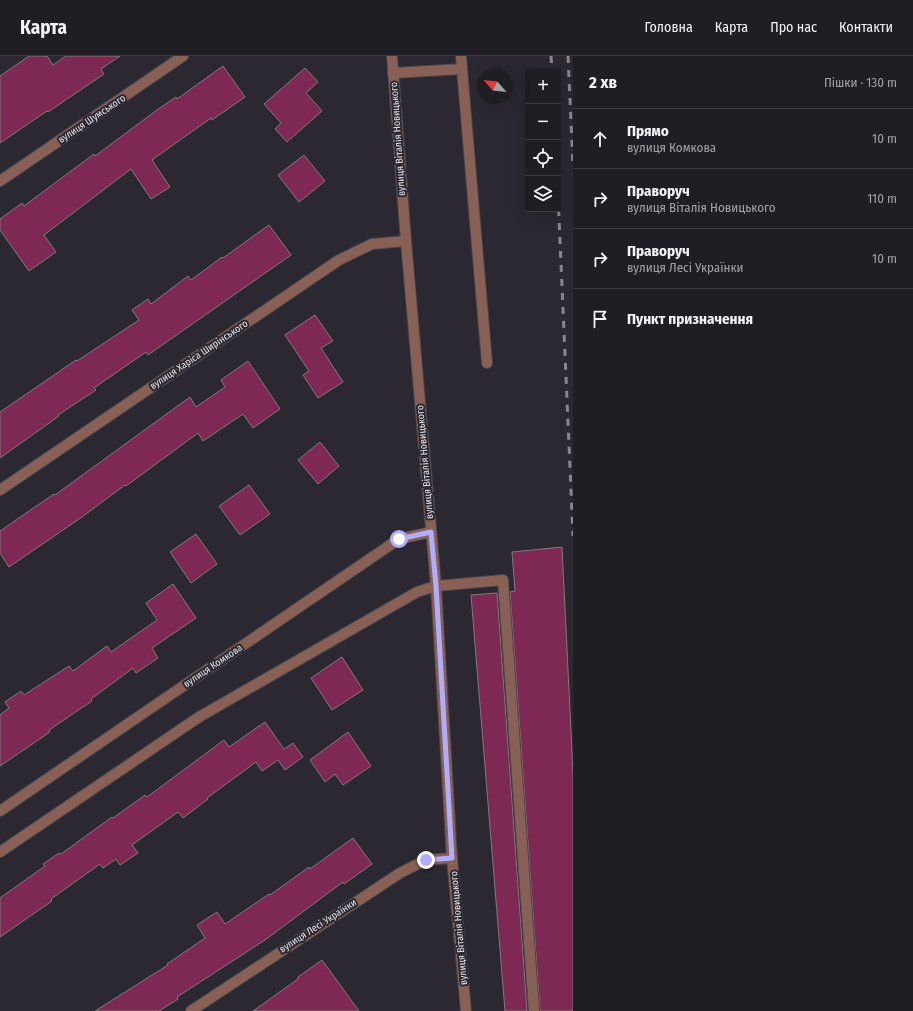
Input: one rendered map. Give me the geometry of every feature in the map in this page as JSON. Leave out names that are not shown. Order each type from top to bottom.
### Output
[{"type":"street","name":"вулиця Шумського","points":[[0,181],[183,56]]},
{"type":"street","name":"вулиця Віталія Новицького","points":[[392,56],[406,241],[436,586],[452,858],[466,1011]]},
{"type":"street","points":[[462,56],[488,362]]},
{"type":"street","points":[[393,73],[462,69]]},
{"type":"street","name":"вулиця Харіса Ширінського","points":[[0,490],[339,260],[372,244],[406,241]]},
{"type":"street","name":"вулиця Комкова","points":[[0,811],[399,539],[431,532]]},
{"type":"street","points":[[0,852],[199,717],[417,592],[436,586],[503,580],[534,1011]]},
{"type":"street","name":"вулиця Лесі Українки","points":[[191,1011],[400,872],[426,860],[452,858]]},
{"type":"building","points":[[29,56],[47,56],[53,65],[66,56],[120,56],[101,69],[104,74],[0,143],[0,76]]},
{"type":"building","points":[[223,66],[245,97],[212,120],[211,118],[152,160],[170,187],[151,199],[131,169],[44,235],[56,252],[29,271],[0,230],[0,219],[22,203],[24,206],[94,154],[95,156],[157,110],[176,97],[177,99]]},
{"type":"building","points":[[305,68],[318,82],[306,93],[322,111],[287,142],[275,129],[281,123],[264,104]]},
{"type":"building","points":[[304,155],[325,181],[299,202],[278,175]]},
{"type":"building","points":[[269,225],[291,255],[148,355],[146,352],[94,388],[96,390],[58,415],[59,416],[0,458],[0,412],[76,360],[77,361],[139,320],[132,310],[148,299],[151,304],[188,276],[191,280]]},
{"type":"building","points":[[315,315],[333,341],[321,348],[343,382],[318,398],[303,375],[309,371],[285,335]]},
{"type":"building","points":[[248,361],[280,409],[253,428],[243,414],[203,441],[198,433],[126,486],[125,485],[82,517],[9,567],[0,553],[0,531],[54,494],[55,495],[190,397],[196,407],[225,387],[221,380]]},
{"type":"building","points":[[320,442],[339,466],[318,484],[298,460]]},
{"type":"building","points":[[249,485],[270,514],[240,535],[219,506]]},
{"type":"building","points":[[196,534],[217,564],[191,583],[170,552]]},
{"type":"building","points":[[562,547],[573,773],[573,1011],[540,1011],[510,592],[515,591],[512,552]]},
{"type":"building","points":[[173,584],[196,618],[152,648],[158,658],[136,673],[133,668],[91,699],[92,701],[49,730],[50,732],[0,766],[0,715],[9,708],[5,702],[21,691],[24,695],[69,666],[73,671],[107,646],[111,652],[157,620],[146,603]]},
{"type":"building","points":[[497,593],[527,1011],[505,1011],[471,595]]},
{"type":"building","points":[[342,657],[363,690],[332,710],[311,678]]},
{"type":"building","points":[[265,722],[284,749],[293,743],[303,757],[285,770],[278,760],[262,771],[256,762],[207,798],[208,799],[183,818],[178,812],[132,845],[138,853],[120,865],[116,859],[103,868],[100,864],[51,899],[52,901],[0,937],[0,898],[45,866],[43,864],[59,853],[61,854],[145,795],[147,797],[224,740],[229,747]]},
{"type":"building","points":[[348,732],[371,766],[343,785],[335,774],[325,782],[310,760]]},
{"type":"building","points":[[353,838],[372,864],[344,884],[343,882],[265,940],[177,997],[178,999],[159,1011],[95,1011],[168,965],[167,964],[205,938],[197,925],[217,912],[225,924],[269,894],[270,895],[309,867],[310,869]]},
{"type":"building","points":[[322,960],[359,1011],[253,1011],[298,979],[298,977]]},
{"type":"railway","points":[[551,56],[552,68]]},
{"type":"railway","points":[[568,56],[573,165]]},
{"type":"railway","points":[[559,212],[573,536]]},
{"type":"route","points":[[399,539],[431,532],[436,586],[452,858],[426,860]]}]
